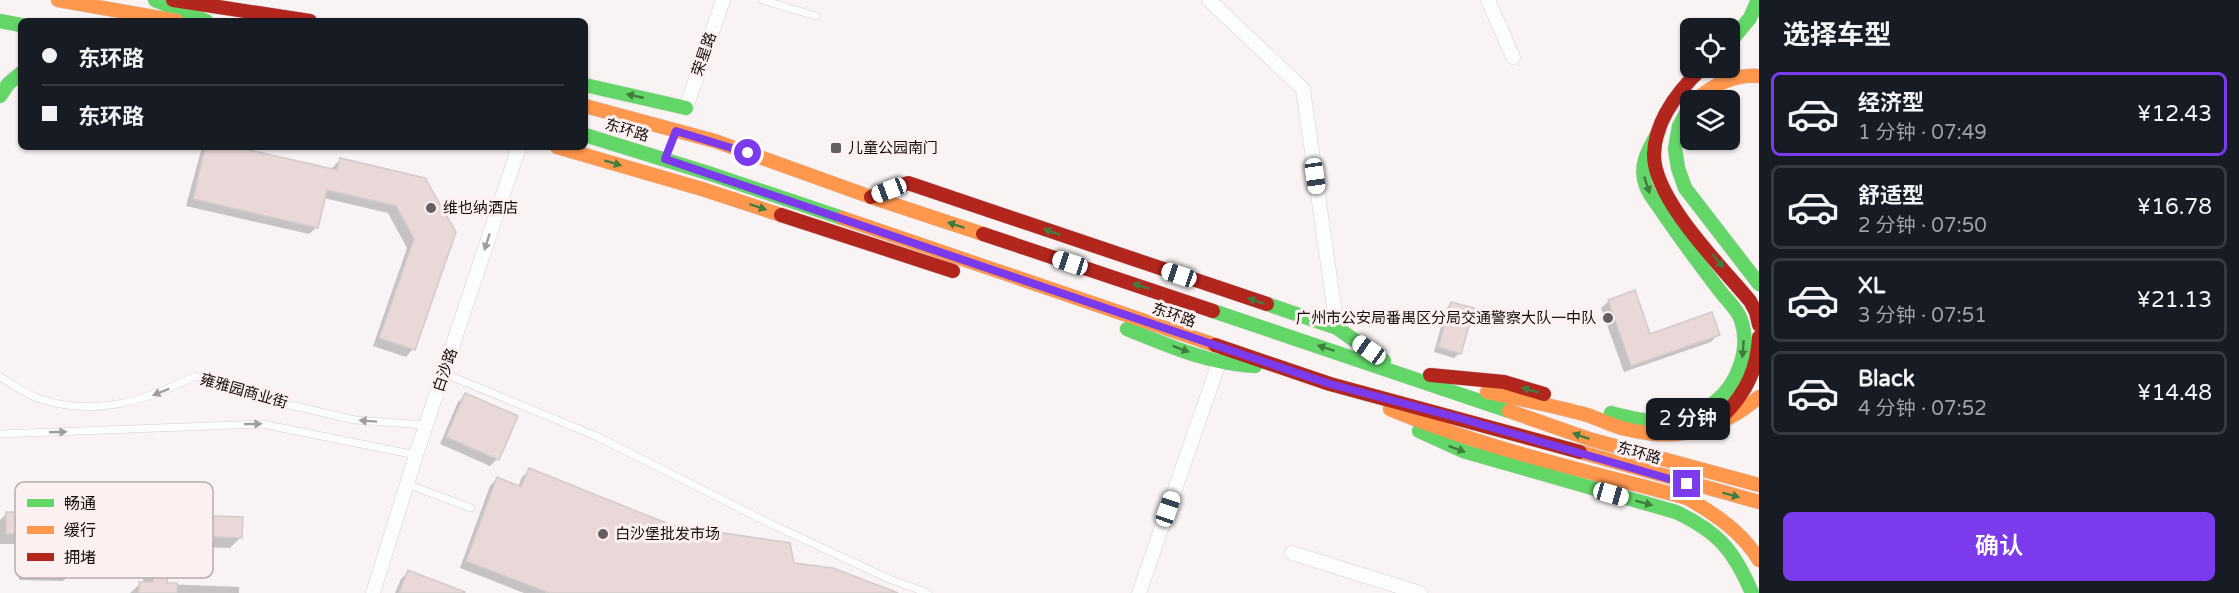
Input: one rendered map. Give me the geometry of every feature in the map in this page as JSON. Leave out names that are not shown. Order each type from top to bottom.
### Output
[{"type":"main road","points":[[58,0],[160,18]]},
{"type":"main road","points":[[154,0],[199,18]]},
{"type":"main road","points":[[172,0],[290,18]]},
{"type":"main road","points":[[1740,30],[1750,18],[1758,0]]},
{"type":"main road","points":[[0,21],[18,24]]},
{"type":"main road","points":[[1710,90],[1727,80],[1752,75],[1759,76]]},
{"type":"main road","points":[[0,96],[8,84],[18,76]]},
{"type":"main road","points":[[1401,373],[1504,382],[1626,417],[1654,422],[1676,422],[1695,417],[1720,399],[1735,381],[1742,360],[1744,334],[1741,319],[1685,245],[1646,187],[1643,171],[1645,156],[1670,104],[1691,78]]},
{"type":"main road","points":[[588,86],[686,108]]},
{"type":"main road","name":"东环路","points":[[588,107],[622,116],[671,145],[715,141],[757,173],[871,197],[1401,373],[1589,439],[1759,486]]},
{"type":"main road","points":[[622,116],[686,108]]},
{"type":"main road","points":[[686,108],[671,145],[702,189]]},
{"type":"main road","points":[[1680,124],[1675,149],[1678,168],[1685,188],[1759,284]]},
{"type":"main road","points":[[1659,131],[1655,149],[1655,167],[1665,194],[1750,301],[1759,325]]},
{"type":"main road","name":"东环路","points":[[588,135],[671,145],[757,173],[1221,356],[1238,366],[1276,366],[1330,384],[1759,502]]},
{"type":"main road","points":[[567,150],[702,189],[963,274]]},
{"type":"main road","points":[[871,197],[908,183],[1337,328],[1401,373],[1596,417],[1622,429],[1652,436],[1678,436],[1711,428],[1731,420],[1750,400],[1759,352],[1759,337]]},
{"type":"main road","points":[[997,285],[1221,356]]},
{"type":"main road","points":[[1330,384],[1430,426],[1687,498],[1730,526],[1758,558]]},
{"type":"main road","points":[[1389,409],[1419,431],[1463,451],[1676,512],[1695,520],[1715,532],[1730,548],[1741,566],[1752,593]]},
{"type":"street","name":"荣星路","points":[[686,108],[723,0]]},
{"type":"street","points":[[1209,0],[1303,89],[1337,328]]},
{"type":"street","points":[[1488,0],[1513,57]]},
{"type":"street","name":"白沙路","points":[[373,593],[416,455],[518,150]]},
{"type":"street","points":[[1139,593],[1221,356]]},
{"type":"street","points":[[1292,553],[1420,593]]},
{"type":"lane","points":[[762,0],[816,16]]},
{"type":"lane","points":[[443,373],[596,436],[803,539],[889,579],[928,593]]},
{"type":"lane","name":"雍雅园商业街","points":[[0,376],[38,399],[77,406],[114,406],[160,394],[195,376],[277,402],[355,420],[426,426]]},
{"type":"lane","name":"雍雅园商业街","points":[[0,434],[261,424],[416,455]]},
{"type":"lane","points":[[407,484],[471,508]]},
{"type":"building","points":[[204,150],[249,150],[337,170],[340,158],[425,178],[456,232],[415,350],[379,338],[414,239],[396,206],[327,190],[318,228],[193,199]]},
{"type":"building","points":[[1635,290],[1650,334],[1712,312],[1720,335],[1631,366],[1608,300]]},
{"type":"building","points":[[1451,302],[1474,308],[1461,354],[1438,347]]},
{"type":"building","points":[[465,393],[518,416],[499,460],[446,437]]},
{"type":"building","name":"白沙堡批发市场","points":[[529,468],[671,525],[790,543],[794,563],[833,568],[898,593],[549,593],[466,561],[497,477],[521,487]]},
{"type":"building","points":[[6,512],[15,512],[15,534],[6,534]]},
{"type":"building","points":[[213,516],[243,517],[242,538],[213,537]]},
{"type":"building","points":[[408,570],[465,592],[465,593],[399,593]]},
{"type":"building","points":[[153,578],[167,578],[167,583],[177,583],[177,593],[139,593],[139,582],[153,582]]},
{"type":"traffic: fast","points":[[155,0],[199,18]]},
{"type":"traffic: fast","points":[[1740,30],[1750,18],[1758,0]]},
{"type":"traffic: fast","points":[[0,21],[18,24]]},
{"type":"traffic: fast","points":[[0,96],[8,84],[18,76]]},
{"type":"traffic: fast","points":[[588,86],[686,108]]},
{"type":"traffic: fast","points":[[1680,124],[1675,149],[1678,168],[1685,188],[1759,284]]},
{"type":"traffic: fast","points":[[1611,413],[1652,421],[1677,420],[1690,416],[1715,402],[1730,386],[1743,354],[1744,331],[1737,312],[1684,242],[1646,186],[1644,164],[1659,131]]},
{"type":"traffic: fast","points":[[588,136],[842,218]]},
{"type":"traffic: fast","points":[[1267,304],[1337,328],[1384,361]]},
{"type":"traffic: fast","points":[[1213,311],[1509,411]]},
{"type":"traffic: fast","points":[[1127,329],[1205,358],[1255,366]]},
{"type":"traffic: fast","points":[[1419,431],[1463,451],[1676,512],[1691,519],[1723,544],[1738,565],[1752,593]]},
{"type":"traffic: slow","points":[[58,0],[160,18]]},
{"type":"traffic: slow","points":[[1709,90],[1733,78],[1759,76]]},
{"type":"traffic: slow","points":[[588,107],[715,141],[983,234]]},
{"type":"traffic: slow","points":[[567,150],[702,189],[781,215]]},
{"type":"traffic: slow","points":[[842,218],[1215,345]]},
{"type":"traffic: slow","points":[[1487,392],[1587,415],[1626,429],[1663,434],[1697,431],[1713,425],[1744,409],[1759,397]]},
{"type":"traffic: slow","points":[[1390,409],[1500,448],[1687,498],[1727,524],[1745,541],[1759,560]]},
{"type":"traffic: slow","points":[[1509,411],[1589,439],[1759,485]]},
{"type":"traffic: slow","points":[[1580,452],[1759,502]]},
{"type":"traffic: jam","points":[[173,0],[290,18]]},
{"type":"traffic: jam","points":[[1693,78],[1670,106],[1659,129],[1654,154],[1657,172],[1665,191],[1691,232],[1750,301],[1759,325]]},
{"type":"traffic: jam","points":[[871,197],[908,183],[1267,304]]},
{"type":"traffic: jam","points":[[781,215],[953,271]]},
{"type":"traffic: jam","points":[[983,234],[1213,311]]},
{"type":"traffic: jam","points":[[1725,414],[1750,379],[1759,337]]},
{"type":"traffic: jam","points":[[1215,345],[1330,384],[1580,452]]},
{"type":"traffic: jam","points":[[1430,375],[1504,382],[1544,394]]},
{"type":"place","name":"儿童公园南门","points":[[836,148]]},
{"type":"place","name":"维也纳酒店","points":[[431,208]]},
{"type":"place","name":"广州市公安局番禺区分局交通警察大队一中队","points":[[1608,318]]},
{"type":"place","name":"白沙堡批发市场","points":[[603,534]]},
{"type":"route","points":[[748,153],[715,141],[676,131],[665,159],[1330,384],[1459,418],[1687,484]]}]
